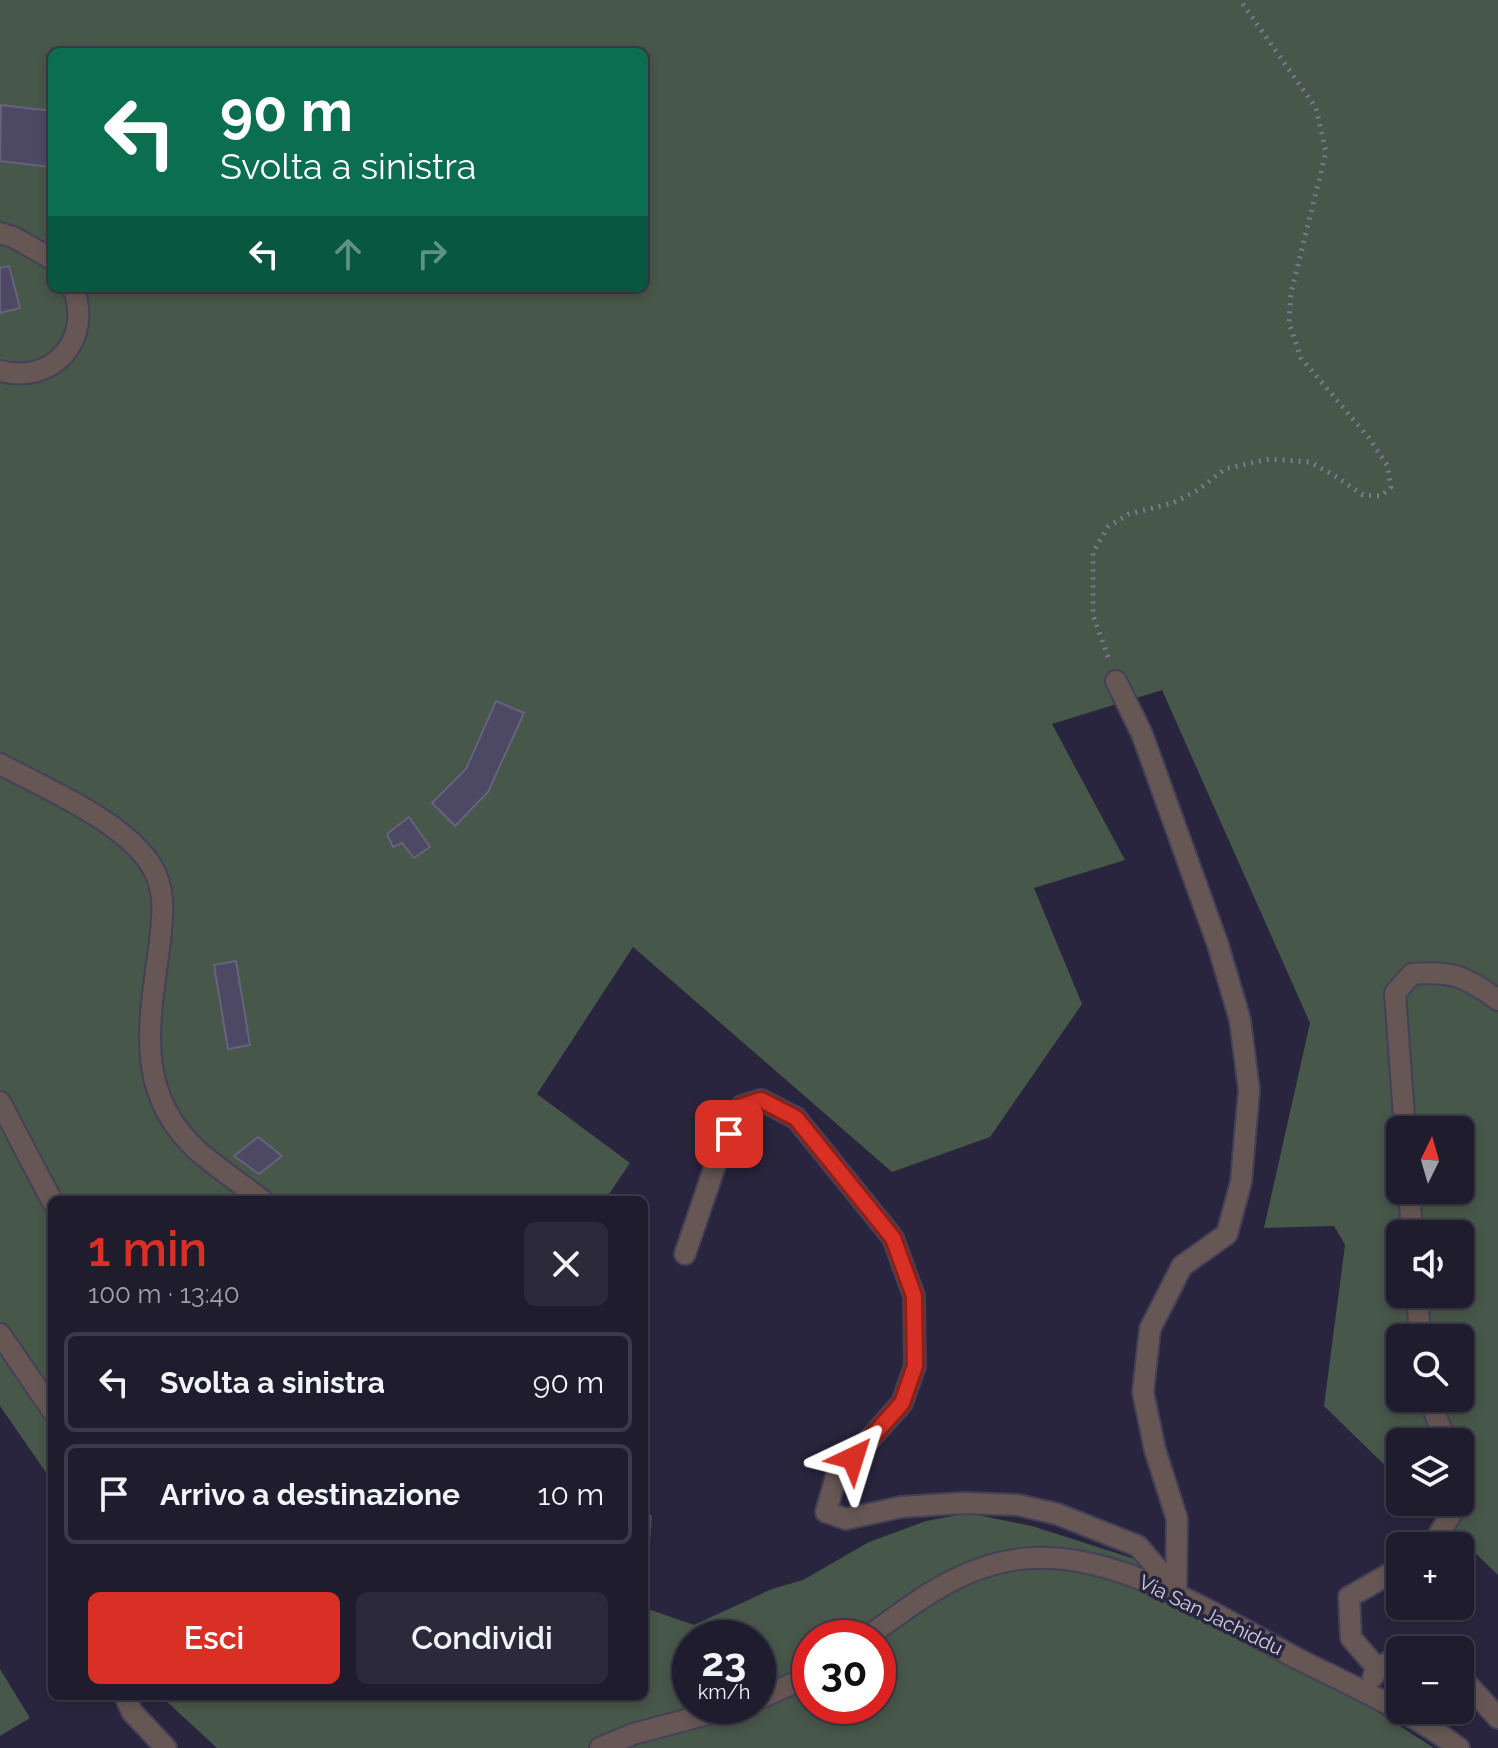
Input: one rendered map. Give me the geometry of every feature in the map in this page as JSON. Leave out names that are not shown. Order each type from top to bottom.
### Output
[{"type":"street","points":[[0,233],[48,257]]},
{"type":"street","points":[[0,371],[11,374],[34,372],[53,365],[70,347],[78,331],[80,316],[74,292]]},
{"type":"street","points":[[1116,681],[1142,734],[1218,945],[1240,1020],[1249,1090],[1241,1182],[1227,1234],[1182,1266],[1150,1329],[1143,1392],[1155,1450],[1177,1519],[1176,1593]]},
{"type":"street","points":[[0,764],[102,821],[131,841],[150,864],[159,881],[164,904],[149,1031],[151,1071],[160,1100],[173,1123],[198,1151],[257,1196]]},
{"type":"street","points":[[1404,1116],[1395,993],[1412,974],[1439,972],[1469,979],[1498,1000]]},
{"type":"street","points":[[685,1254],[716,1163],[742,1106],[761,1100],[796,1118],[893,1238],[914,1296],[915,1366],[902,1403],[836,1477],[826,1512],[846,1519],[901,1507],[963,1503],[1018,1505],[1057,1514],[1138,1546],[1176,1593]]},
{"type":"street","points":[[0,1102],[49,1196]]},
{"type":"street","points":[[0,1334],[48,1404]]},
{"type":"street","name":"Via San Jachiddu","points":[[891,1620],[929,1592],[978,1568],[1016,1560],[1059,1559],[1093,1564],[1176,1593],[1416,1719],[1459,1748]]},
{"type":"street","points":[[1377,1668],[1351,1638],[1349,1597],[1386,1576]]},
{"type":"street","points":[[1365,1693],[1377,1668],[1386,1663]]},
{"type":"street","points":[[1474,1691],[1498,1718]]},
{"type":"street","points":[[127,1700],[132,1712],[166,1748]]},
{"type":"street","points":[[600,1748],[633,1734],[672,1724]]},
{"type":"path","points":[[1116,681],[1093,615],[1093,552],[1108,527],[1129,514],[1173,503],[1198,490],[1225,469],[1269,459],[1310,462],[1363,495],[1381,496],[1391,487],[1387,465],[1369,438],[1301,358],[1289,323],[1291,293],[1326,152],[1316,108],[1240,0]]},
{"type":"green space","points":[[0,0],[1498,0],[1498,1575],[1474,1552],[1474,1532],[1454,1532],[1437,1516],[1474,1516],[1474,1428],[1386,1428],[1386,1466],[1324,1406],[1345,1245],[1334,1226],[1264,1228],[1310,1023],[1162,690],[1052,724],[1125,860],[1034,888],[1082,1004],[990,1137],[892,1172],[633,947],[537,1094],[630,1163],[608,1196],[48,1196],[48,1475],[0,1406]]},
{"type":"green space","points":[[648,1513],[652,1516],[648,1569]]},
{"type":"green space","points":[[968,1513],[1032,1526],[1141,1561],[1386,1717],[1386,1724],[1396,1724],[1434,1748],[217,1748],[165,1700],[648,1700],[648,1609],[680,1620],[672,1620],[672,1724],[776,1724],[776,1620],[705,1620],[772,1589],[803,1580],[869,1542],[926,1521]]},
{"type":"green space","points":[[0,1669],[30,1718],[0,1736]]},
{"type":"building","points":[[1,105],[48,111],[48,167],[0,161]]},
{"type":"building","points":[[9,266],[20,308],[0,313],[0,268]]},
{"type":"building","points":[[496,701],[524,713],[488,792],[455,826],[432,803],[466,769]]},
{"type":"building","points":[[409,817],[430,847],[414,858],[402,843],[393,847],[387,834]]},
{"type":"building","points":[[236,961],[250,1045],[228,1049],[214,965]]},
{"type":"building","points":[[258,1137],[282,1156],[259,1174],[234,1156]]},
{"type":"route","points":[[729,1134],[742,1106],[761,1100],[796,1118],[893,1238],[914,1296],[915,1366],[902,1403],[853,1458]]}]
